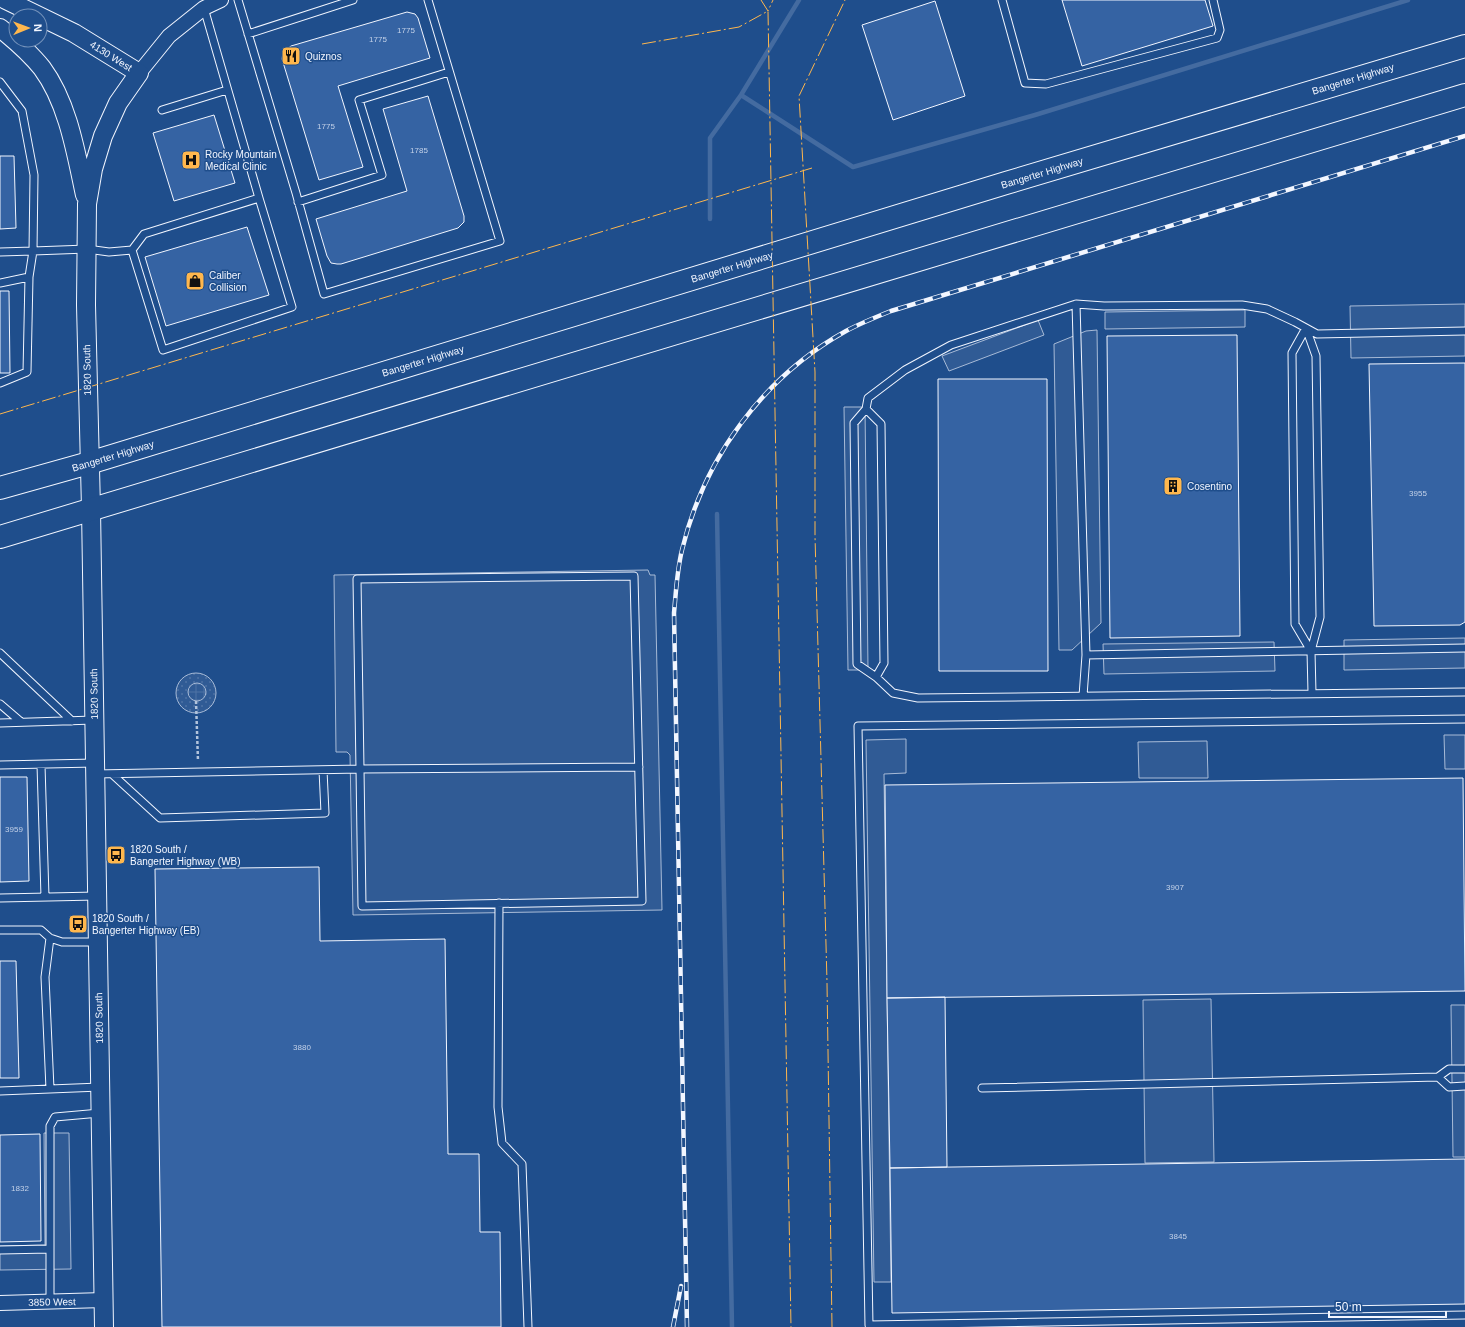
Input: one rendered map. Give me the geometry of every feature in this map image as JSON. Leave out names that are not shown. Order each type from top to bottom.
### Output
[{"type":"highway","name":"Bangerter Highway","points":[[0,488],[89,463],[953,199],[1465,46]]},
{"type":"highway","points":[[0,537],[1465,96]]},
{"type":"street","name":"4130 West","points":[[6,0],[74,33],[139,73],[169,36],[204,8],[221,0]]},
{"type":"street","points":[[0,28],[20,44],[42,69],[55,90],[69,126],[87,204]]},
{"type":"street","name":"1820 South","points":[[104,1327],[97,896],[101,770],[94,720],[86,305],[87,204],[93,170],[103,136],[118,103],[139,73]]},
{"type":"street","name":"3850 West","points":[[0,1303],[104,1300]]},
{"type":"lane","points":[[238,0],[324,294],[500,241],[428,0]]},
{"type":"lane","points":[[248,34],[353,0]]},
{"type":"lane","points":[[1002,0],[1025,83],[1046,84],[1217,38],[1220,30],[1213,0]]},
{"type":"lane","points":[[132,250],[164,350],[292,307],[258,198],[204,8]]},
{"type":"lane","points":[[298,202],[382,175],[359,100],[449,72]]},
{"type":"lane","points":[[0,82],[22,111],[34,175],[33,251],[29,277],[27,372],[0,383]]},
{"type":"lane","points":[[162,110],[227,90]]},
{"type":"lane","points":[[0,252],[87,249],[109,252],[132,250],[144,234],[258,198]]},
{"type":"lane","points":[[0,283],[29,277]]},
{"type":"lane","points":[[1076,304],[1086,655],[1083,696]]},
{"type":"lane","points":[[1465,331],[1318,334],[1266,310],[1242,305],[1104,306],[1076,304],[951,345],[899,375],[868,398],[866,408],[854,422],[857,664],[876,677],[893,693],[918,698],[1465,692]]},
{"type":"lane","points":[[1306,328],[1316,356],[1320,617],[1311,650],[1312,694]]},
{"type":"lane","points":[[1306,328],[1292,353],[1295,624],[1311,650]]},
{"type":"lane","points":[[866,408],[881,424],[884,662],[876,677]]},
{"type":"lane","points":[[634,576],[642,900],[362,906],[360,769],[357,579],[634,576]]},
{"type":"lane","points":[[1086,655],[1465,648]]},
{"type":"lane","points":[[1,658],[72,721]]},
{"type":"lane","points":[[0,704],[22,722]]},
{"type":"lane","points":[[1465,719],[858,726],[869,1324],[1465,1315]]},
{"type":"lane","points":[[0,723],[94,720]]},
{"type":"lane","points":[[41,764],[45,897]]},
{"type":"lane","points":[[0,765],[41,764],[101,770],[198,772],[638,766]]},
{"type":"lane","points":[[101,770],[160,818],[325,813],[323,770]]},
{"type":"lane","points":[[0,898],[97,896]]},
{"type":"lane","points":[[499,903],[498,1107],[502,1143],[522,1164],[528,1327]]},
{"type":"lane","points":[[0,930],[42,930],[50,938],[62,942],[98,942]]},
{"type":"lane","points":[[50,938],[45,977],[50,1089]]},
{"type":"lane","points":[[982,1088],[1438,1077],[1449,1069],[1465,1069]]},
{"type":"lane","points":[[1438,1077],[1448,1087],[1465,1086]]},
{"type":"lane","points":[[0,1091],[100,1087]]},
{"type":"lane","points":[[50,1302],[50,1126],[55,1117],[101,1113]]},
{"type":"lane","points":[[0,1250],[50,1249]]},
{"type":"path","points":[[196,701],[198,772]]},
{"type":"shaded area","points":[[1465,304],[1465,356],[1351,358],[1350,306]]},
{"type":"shaded area","points":[[1245,310],[1245,327],[1105,329],[1105,312]]},
{"type":"shaded area","points":[[1038,320],[1044,335],[949,371],[942,356]]},
{"type":"shaded area","points":[[1097,330],[1101,623],[1072,650],[1059,650],[1054,344],[1086,331]]},
{"type":"shaded area","points":[[844,407],[865,407],[868,670],[848,670]]},
{"type":"shaded area","points":[[648,570],[650,575],[655,575],[662,910],[353,915],[350,755],[347,752],[336,752],[334,575]]},
{"type":"shaded area","points":[[1465,638],[1465,668],[1344,670],[1344,640]]},
{"type":"shaded area","points":[[1274,642],[1275,671],[1104,674],[1103,644]]},
{"type":"shaded area","points":[[200,673],[207,676],[213,682],[216,693],[215,701],[207,710],[200,713],[192,713],[185,710],[177,701],[176,689],[179,682],[188,674]]},
{"type":"shaded area","points":[[197,683],[203,686],[206,692],[203,698],[197,701],[191,698],[188,692],[191,686]]},
{"type":"shaded area","points":[[1444,735],[1465,735],[1465,769],[1445,769]]},
{"type":"shaded area","points":[[906,739],[906,773],[884,774],[891,1282],[874,1282],[866,740]]},
{"type":"shaded area","points":[[1207,741],[1208,778],[1139,778],[1138,742]]},
{"type":"shaded area","points":[[1211,999],[1214,1162],[1145,1163],[1143,1000]]},
{"type":"shaded area","points":[[1451,1005],[1465,1005],[1465,1157],[1453,1157]]},
{"type":"shaded area","points":[[44,1133],[69,1133],[71,1269],[0,1270],[0,1246],[45,1245]]},
{"type":"building","points":[[1062,0],[1205,0],[1213,26],[1082,66]]},
{"type":"building","points":[[935,1],[965,96],[893,120],[862,25]]},
{"type":"building","points":[[407,12],[415,14],[418,18],[430,58],[338,86],[363,167],[319,180],[282,59],[283,52],[291,46]]},
{"type":"building","points":[[428,96],[464,216],[464,222],[458,228],[341,264],[331,263],[327,256],[316,219],[407,191],[383,109]]},
{"type":"building","points":[[214,115],[235,183],[174,201],[153,133]]},
{"type":"building","points":[[0,156],[14,156],[16,228],[0,229]]},
{"type":"building","points":[[247,227],[269,295],[166,326],[145,257]]},
{"type":"building","points":[[0,291],[9,291],[10,373],[0,373]]},
{"type":"building","name":"Cosentino","points":[[1237,335],[1240,636],[1110,638],[1107,336]]},
{"type":"building","points":[[1465,363],[1465,622],[1460,625],[1374,626],[1369,364]]},
{"type":"building","points":[[938,379],[1047,379],[1048,671],[939,671]]},
{"type":"building","points":[[0,777],[27,777],[29,881],[0,882]]},
{"type":"building","points":[[1463,778],[1465,991],[887,998],[885,785]]},
{"type":"building","points":[[319,867],[320,941],[445,939],[448,1154],[479,1154],[480,1232],[500,1232],[501,1327],[162,1327],[155,869]]},
{"type":"building","points":[[0,961],[16,961],[19,1078],[0,1078]]},
{"type":"building","points":[[945,997],[947,1167],[890,1168],[887,998]]},
{"type":"building","points":[[40,1134],[41,1241],[0,1242],[0,1135]]},
{"type":"building","points":[[1465,1159],[1465,1304],[892,1313],[890,1168]]},
{"type":"waterway","points":[[710,219],[710,138],[741,95],[799,0]]},
{"type":"waterway","points":[[741,95],[853,167],[1035,115],[1408,0]]},
{"type":"waterway","points":[[717,514],[732,1327]]},
{"type":"railway","points":[[687,1327],[674,613],[680,558],[692,516],[705,483],[722,452],[741,423],[763,396],[788,372],[816,350],[857,325],[891,311],[1465,136]]},
{"type":"railway","points":[[673,1327],[681,1286]]},
{"type":"power","points":[[761,0],[768,11],[773,0]]},
{"type":"power","points":[[832,1327],[827,982],[815,536],[815,372],[799,96],[845,0]]},
{"type":"power","points":[[642,44],[739,27],[768,11],[791,1327]]},
{"type":"power","points":[[0,414],[812,168]]},
{"type":"place","name":"Quiznos","points":[[291,56]]},
{"type":"place","name":"Rocky Mountain Medical Clinic","points":[[191,160]]},
{"type":"place","name":"Caliber Collision","points":[[195,281]]},
{"type":"place","name":"Cosentino","points":[[1173,486]]},
{"type":"place","name":"1820 South / Bangerter Highway (WB)","points":[[116,855]]},
{"type":"place","name":"1820 South / Bangerter Highway (EB)","points":[[78,924]]}]
